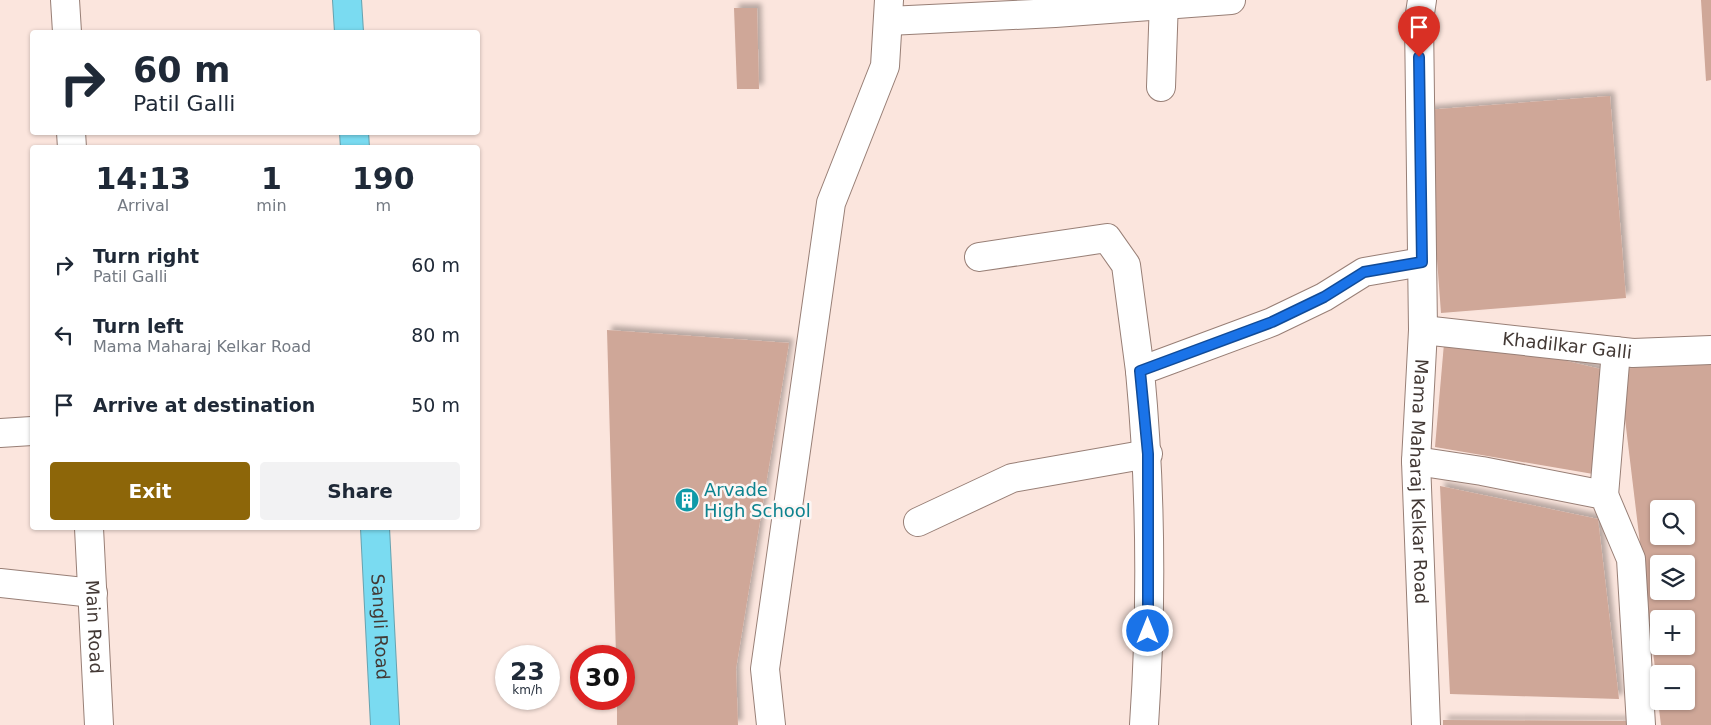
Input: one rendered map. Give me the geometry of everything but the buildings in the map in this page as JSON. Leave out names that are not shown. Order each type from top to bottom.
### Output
[{"type":"highway","points":[[347,0],[349,30]]},
{"type":"highway","name":"Sangli Road","points":[[375,530],[385,725]]},
{"type":"street","points":[[65,0],[67,30]]},
{"type":"street","points":[[771,725],[765,669],[831,203],[885,66],[889,10],[1055,13],[1164,3],[1231,0]]},
{"type":"street","name":"Mama Maharaj Kelkar Road","points":[[1422,0],[1419,20],[1423,330],[1416,461],[1426,725]]},
{"type":"street","points":[[1161,87],[1164,3]]},
{"type":"street","points":[[979,256],[1107,238],[1126,265],[1140,371],[1148,454],[1148,667],[1144,725]]},
{"type":"street","points":[[1140,371],[1272,322],[1324,297],[1364,272],[1422,262]]},
{"type":"street","name":"Khadilkar Galli","points":[[1423,330],[1616,352],[1711,350]]},
{"type":"street","points":[[1616,352],[1604,495],[1631,559],[1641,725]]},
{"type":"street","points":[[0,433],[30,431]]},
{"type":"street","points":[[918,522],[1012,478],[1148,454]]},
{"type":"street","points":[[1416,461],[1482,470],[1604,495]]},
{"type":"street","name":"Main Road","points":[[90,530],[99,725]]},
{"type":"street","points":[[0,582],[93,593]]},
{"type":"place","name":"Arvade High School","points":[[687,500]]},
{"type":"route","points":[[1148,631],[1148,454],[1140,371],[1272,322],[1324,297],[1364,272],[1422,262],[1419,57]]}]
